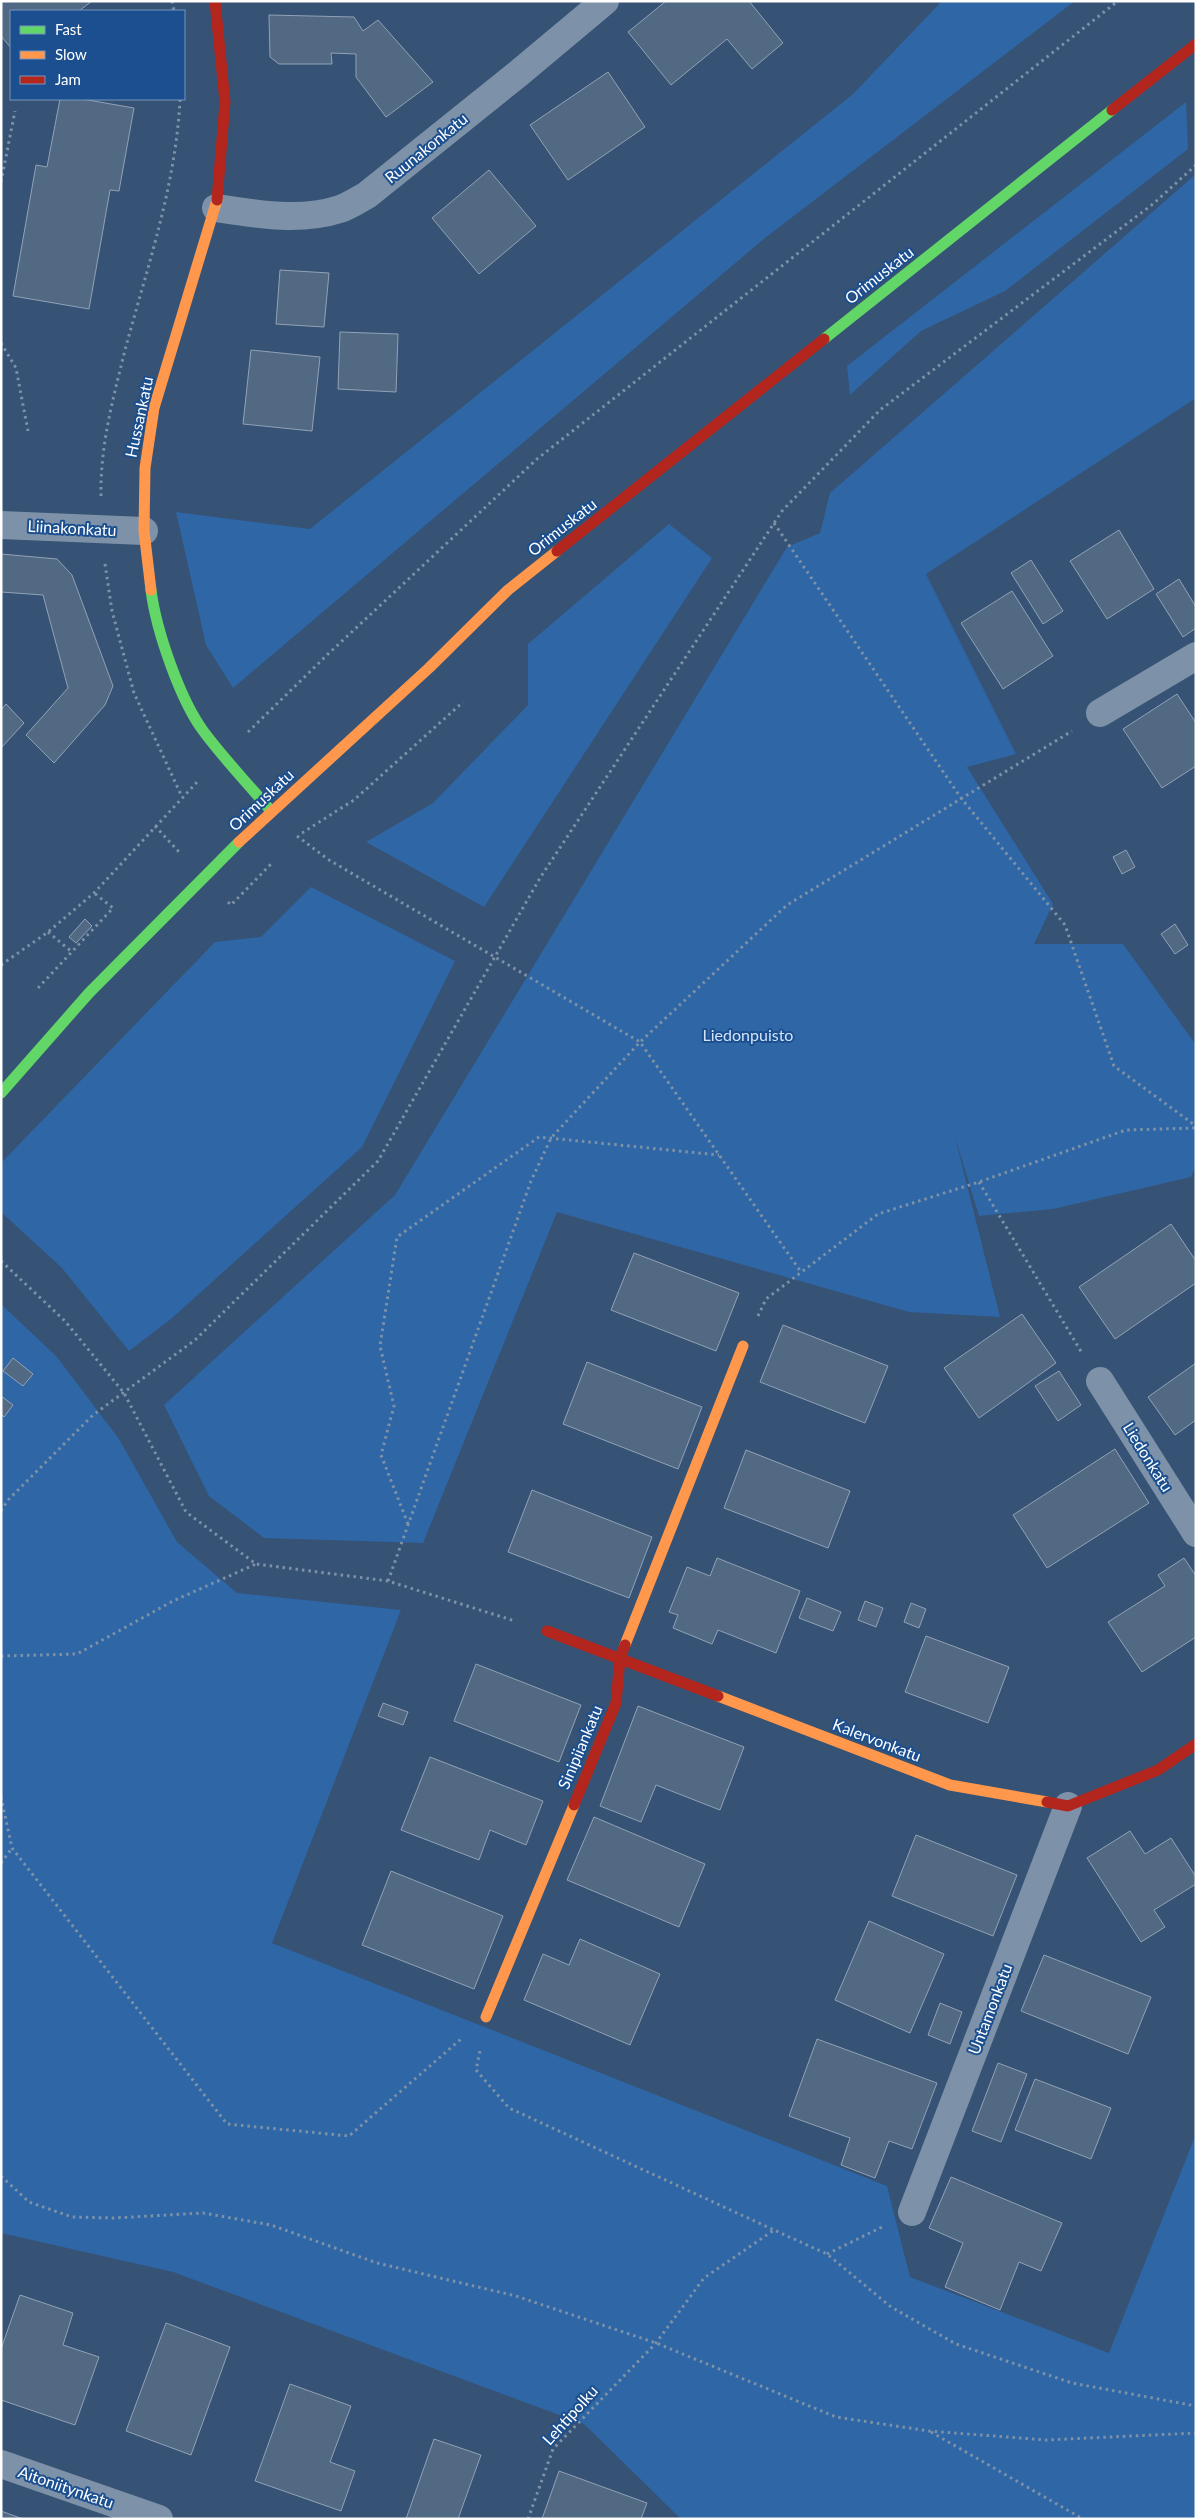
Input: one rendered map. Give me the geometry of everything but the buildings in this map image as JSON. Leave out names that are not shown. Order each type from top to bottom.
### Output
[{"type":"street","name":"Hussankatu","points":[[215,1],[225,102],[216,208],[154,408],[145,468],[144,531],[153,605],[179,687],[202,731],[271,811]]},
{"type":"street","name":"Ruunakonkatu","points":[[216,208],[262,214],[322,214],[350,204],[367,195],[605,1]]},
{"type":"street","name":"Orimuskatu","points":[[1,1094],[89,993],[203,878],[271,811],[429,668],[508,590],[1196,44]]},
{"type":"street","name":"Liinakonkatu","points":[[1,524],[144,531]]},
{"type":"street","points":[[1100,714],[1196,656]]},
{"type":"street","name":"Sinipiiankatu","points":[[486,2017],[616,1703],[620,1658],[743,1346]]},
{"type":"street","name":"Liedonkatu","points":[[1100,1381],[1196,1533]]},
{"type":"street","name":"Kalervonkatu","points":[[547,1631],[950,1785],[1068,1806]]},
{"type":"street","points":[[1068,1806],[1158,1770],[1196,1744]]},
{"type":"street","name":"Untamonkatu","points":[[912,2212],[1068,1806]]},
{"type":"street","name":"Aitoniitynkatu","points":[[1,2464],[159,2519]]},
{"type":"path","points":[[1,965],[48,932],[94,893],[154,826],[224,755],[326,656],[537,460],[1118,1]]},
{"type":"path","points":[[1,182],[15,111]]},
{"type":"path","points":[[1,1511],[8,1500],[93,1416],[195,1340],[378,1161],[540,878],[782,511],[880,410],[1154,204],[1196,165]]},
{"type":"path","points":[[1,343],[16,368],[28,431]]},
{"type":"path","points":[[774,523],[961,798],[1065,925],[1114,1066],[1196,1127]]},
{"type":"path","points":[[291,843],[297,836],[354,800],[463,702]]},
{"type":"path","points":[[388,1582],[531,1181],[550,1138],[640,1042],[787,905],[1100,714]]},
{"type":"path","points":[[154,826],[231,906],[278,857]]},
{"type":"path","points":[[297,836],[329,860],[640,1042],[801,1272]]},
{"type":"path","points":[[38,988],[113,908],[94,893]]},
{"type":"path","points":[[48,932],[72,952]]},
{"type":"path","points":[[743,1346],[766,1299],[878,1214],[979,1182],[1126,1130],[1196,1127]]},
{"type":"path","points":[[408,1524],[381,1455],[394,1406],[380,1346],[397,1237],[539,1137],[719,1155]]},
{"type":"path","points":[[979,1182],[1100,1381]]},
{"type":"path","points":[[1,1261],[64,1322],[124,1393],[186,1512],[256,1564],[388,1582],[547,1631]]},
{"type":"path","points":[[1,1656],[77,1654],[173,1601],[256,1564]]},
{"type":"path","points":[[1,1798],[12,1848],[227,2124],[349,2136],[486,2017]]},
{"type":"path","points":[[1,1863],[12,1848]]},
{"type":"path","points":[[486,2017],[476,2070],[509,2108],[827,2254],[891,2307],[956,2344],[1072,2383],[1196,2406]]},
{"type":"path","points":[[1,2176],[29,2202],[72,2217],[114,2218],[203,2213],[271,2225],[377,2263],[516,2296],[656,2343],[836,2417],[929,2431],[1046,2440],[1196,2433]]},
{"type":"path","points":[[827,2254],[912,2212]]},
{"type":"path","name":"Lehtipolku","points":[[528,2519],[553,2449],[656,2343],[704,2278],[774,2230]]},
{"type":"path","points":[[929,2431],[1082,2519]]},
{"type":"green space","points":[[942,1],[1075,1],[765,238],[233,688],[206,645],[176,512],[310,529],[853,94]]},
{"type":"green space","points":[[1186,102],[1188,149],[1005,291],[921,331],[850,395],[847,366]]},
{"type":"green space","name":"Liedonpuisto","points":[[1196,174],[1196,398],[926,574],[1016,754],[967,767],[1053,904],[1034,944],[1123,944],[1196,1045],[1196,1165],[1191,1177],[1053,1209],[979,1216],[955,1137],[1000,1317],[909,1312],[557,1212],[423,1543],[264,1538],[209,1496],[164,1405],[395,1195],[787,547],[820,533],[830,493]]},
{"type":"green space","points":[[669,524],[712,558],[484,907],[366,842],[433,803],[528,705],[528,644]]},
{"type":"green space","points":[[311,887],[455,961],[362,1147],[171,1319],[129,1351],[62,1268],[1,1212],[1,1163],[215,942],[261,937]]},
{"type":"green space","points":[[1,1304],[57,1357],[119,1439],[177,1542],[237,1593],[401,1610],[272,1943],[887,2186],[910,2277],[1109,2353],[1196,2134],[1196,2519],[681,2519],[584,2424],[173,2272],[1,2233]]},
{"type":"traffic: fast","points":[[824,339],[1112,110]]},
{"type":"traffic: fast","points":[[151,590],[158,625],[170,664],[186,702],[204,732],[271,811]]},
{"type":"traffic: fast","points":[[1,1093],[89,993],[239,842]]},
{"type":"traffic: slow","points":[[151,590],[144,531],[145,468],[154,408],[217,200]]},
{"type":"traffic: slow","points":[[239,842],[429,668],[508,590],[557,551]]},
{"type":"traffic: slow","points":[[625,1645],[743,1346]]},
{"type":"traffic: slow","points":[[718,1696],[950,1785],[1047,1802]]},
{"type":"traffic: slow","points":[[486,2017],[574,1805]]},
{"type":"traffic: jam","points":[[215,1],[225,102],[217,200]]},
{"type":"traffic: jam","points":[[1112,110],[1196,44]]},
{"type":"traffic: jam","points":[[557,551],[824,339]]},
{"type":"traffic: jam","points":[[547,1631],[718,1696]]},
{"type":"traffic: jam","points":[[574,1805],[616,1703],[620,1658],[625,1645]]},
{"type":"traffic: jam","points":[[1047,1802],[1068,1806],[1158,1770],[1196,1744]]}]
